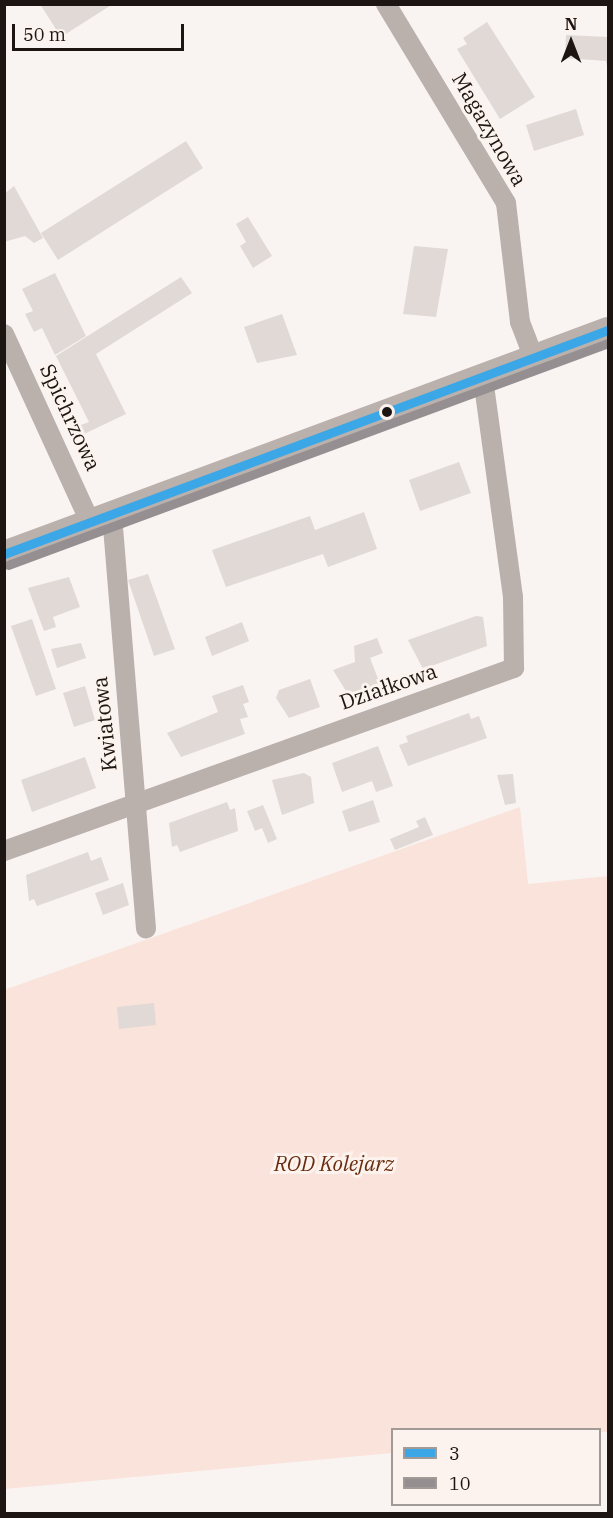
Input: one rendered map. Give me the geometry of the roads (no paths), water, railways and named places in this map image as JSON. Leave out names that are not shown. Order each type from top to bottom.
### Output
[{"type":"street","name":"Magazynowa","points":[[386,4],[506,203],[520,322],[534,359]]},
{"type":"street","points":[[4,554],[609,330]]},
{"type":"street","name":"Spichrzowa","points":[[4,334],[101,518]]},
{"type":"street","name":"Działkowa","points":[[4,851],[514,668],[513,597],[483,378]]},
{"type":"street","name":"Kwiatowa","points":[[101,518],[136,804],[146,929]]},
{"type":"park label","name":"ROD Kolejarz","points":[[334,1163]]}]
